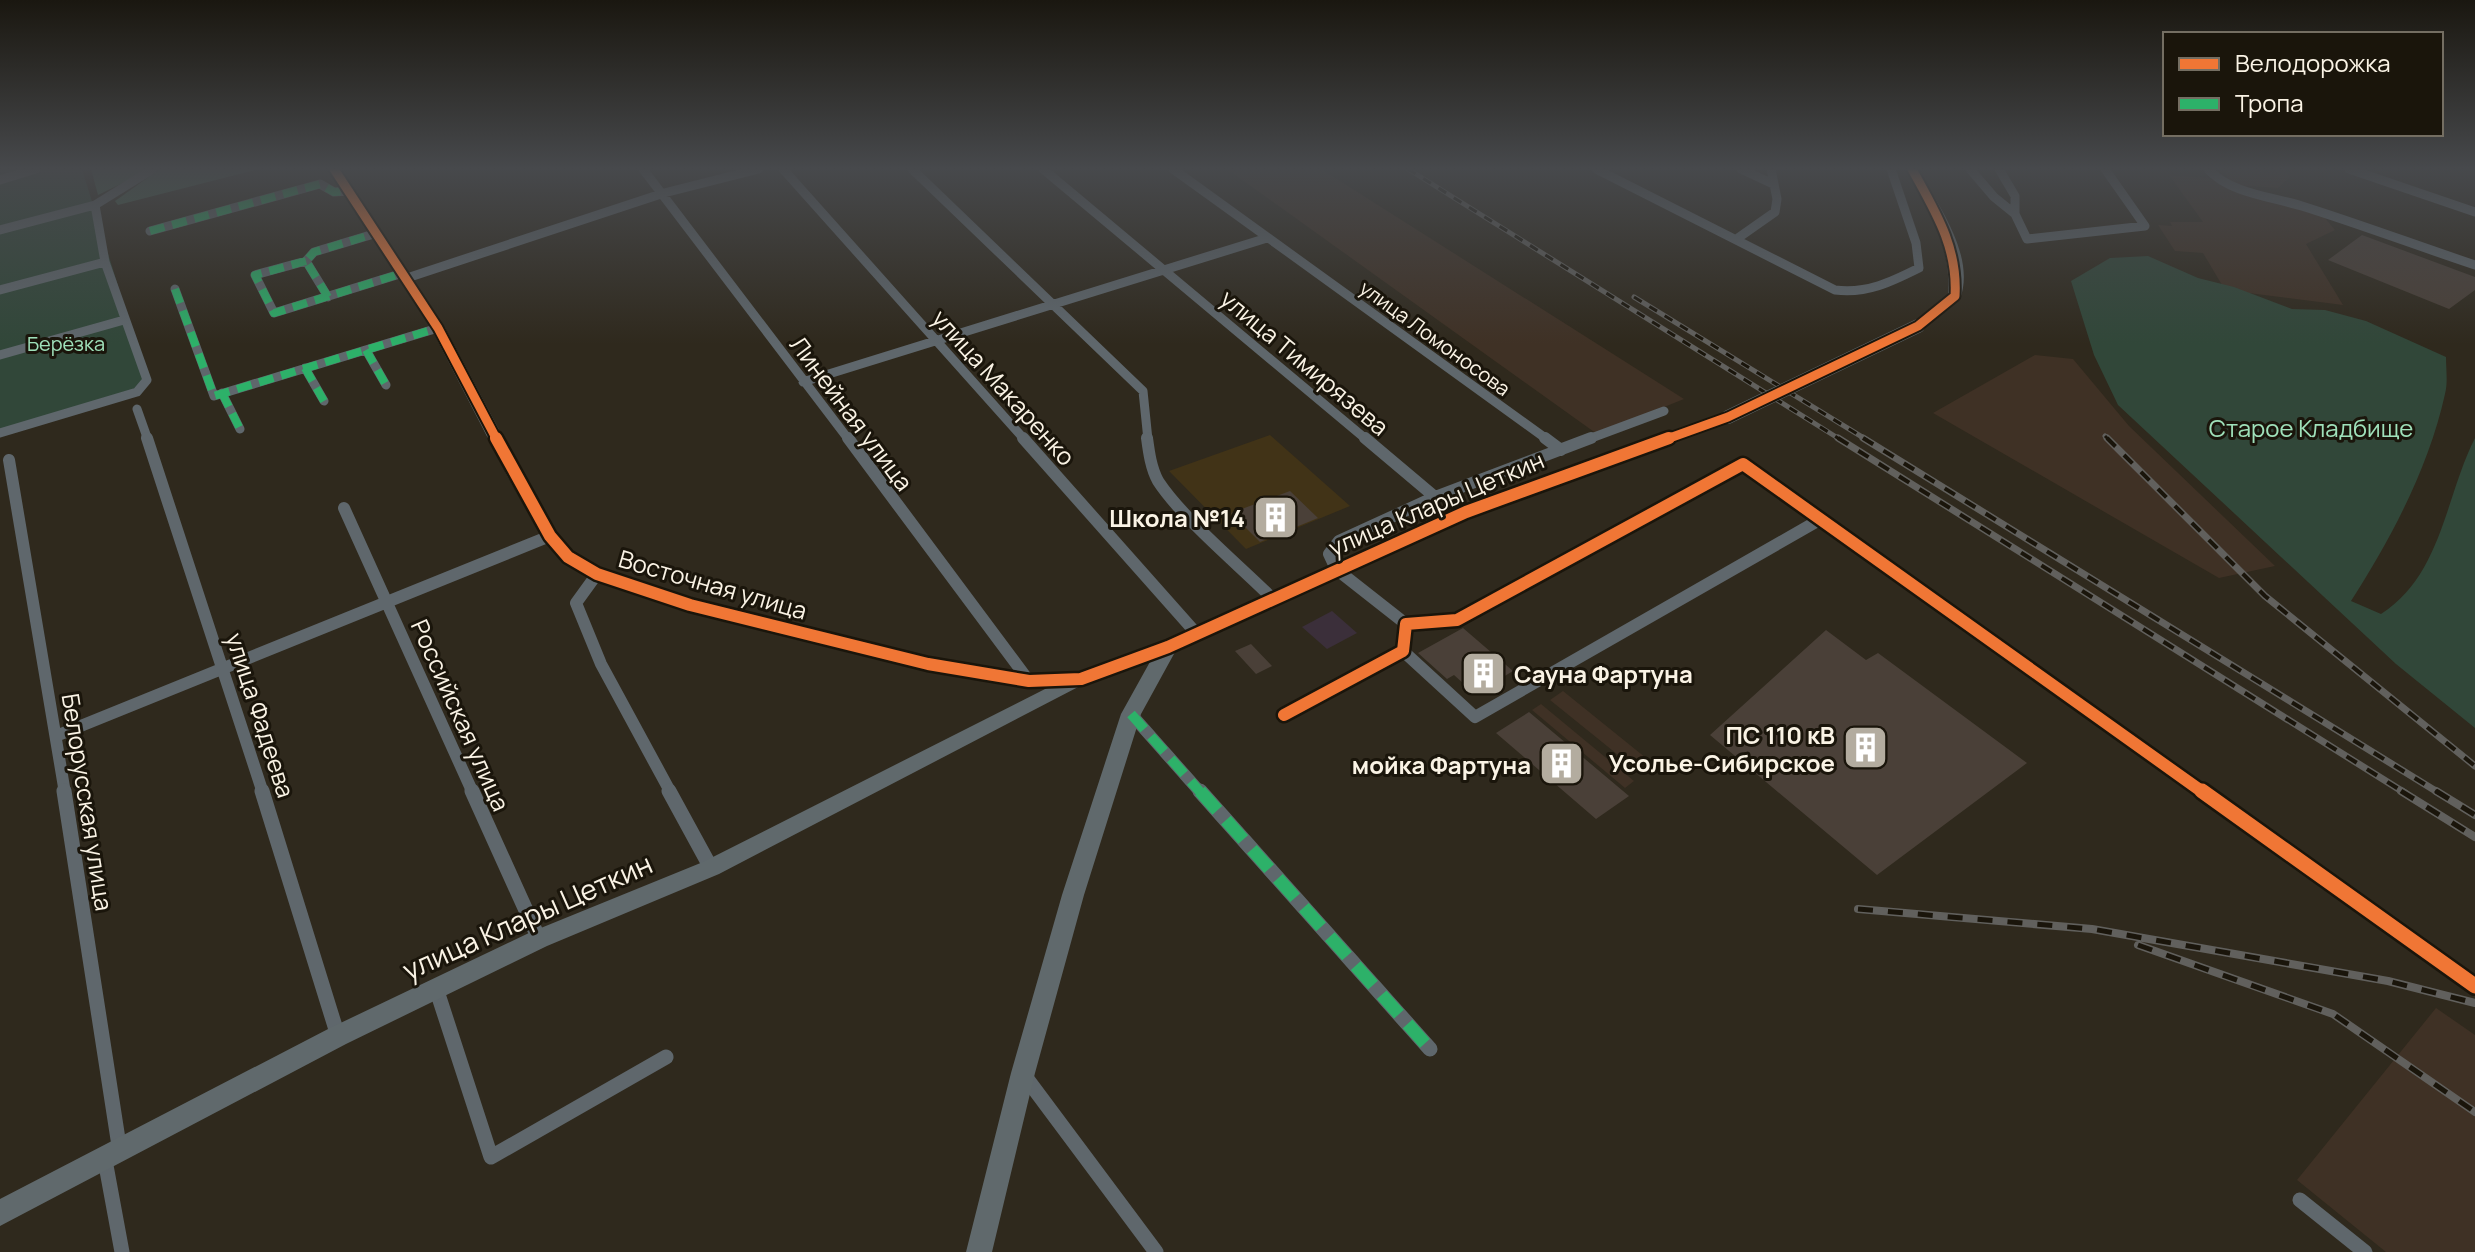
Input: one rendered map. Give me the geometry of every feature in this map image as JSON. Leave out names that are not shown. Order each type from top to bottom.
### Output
[{"type":"street","points":[[0,433],[137,392],[147,380],[105,262],[99,227]]},
{"type":"street","points":[[150,231],[163,227]]},
{"type":"street","name":"Восточная улица","points":[[373,227],[438,328],[550,536],[568,557],[597,574],[719,613],[928,664],[1029,681],[1081,679],[1168,647]]},
{"type":"street","points":[[377,233],[314,252],[306,261],[255,275],[274,313],[555,227]]},
{"type":"street","name":"Линейная улица","points":[[689,227],[1029,681]]},
{"type":"street","name":"улица Макаренко","points":[[835,227],[1196,633]]},
{"type":"street","points":[[973,227],[1143,391],[1149,456],[1157,479],[1176,503],[1272,598]]},
{"type":"street","name":"улица Тимирязева","points":[[1112,227],[1435,497]]},
{"type":"street","name":"улица Ломоносова","points":[[1253,227],[1561,450]]},
{"type":"street","points":[[1716,227],[1835,290],[1852,293],[1873,290],[1919,268],[1911,227]]},
{"type":"street","points":[[1738,238],[1753,227]]},
{"type":"street","name":"улица Клары Цеткин","points":[[1168,647],[1336,569],[1542,482],[1728,417],[1918,326],[1955,296],[1958,273],[1956,254],[1942,227]]},
{"type":"street","points":[[2021,227],[2027,239],[2132,227]]},
{"type":"street","points":[[2365,227],[2475,265]]},
{"type":"street","points":[[803,382],[1267,238]]},
{"type":"street","points":[[306,261],[328,297]]},
{"type":"street","points":[[0,290],[105,262]]},
{"type":"street","points":[[175,289],[214,396],[438,328]]},
{"type":"street","points":[[0,355],[124,320]]},
{"type":"street","points":[[366,350],[386,385]]},
{"type":"street","points":[[305,368],[324,401]]},
{"type":"street","points":[[222,393],[240,429]]},
{"type":"street","name":"улица Фадеева","points":[[137,409],[224,668],[338,1036]]},
{"type":"street","points":[[1664,411],[1435,497],[1339,541],[1329,554],[1336,569],[1406,624],[1457,620],[1743,464],[2475,986]]},
{"type":"street","name":"Белорусская улица","points":[[9,460],[56,736],[113,1156],[122,1252]]},
{"type":"street","name":"Российская улица","points":[[344,508],[539,939]]},
{"type":"street","points":[[1403,651],[1475,717],[1821,519]]},
{"type":"street","points":[[56,736],[550,536]]},
{"type":"street","points":[[597,574],[576,603],[601,664],[711,868]]},
{"type":"street","points":[[1403,651],[1406,624]]},
{"type":"street","points":[[979,1252],[1023,1073],[1077,880],[1131,714],[1168,647]]},
{"type":"street","points":[[1284,715],[1403,651]]},
{"type":"street","name":"улица Клары Цеткин","points":[[0,1213],[338,1036],[539,939],[711,868],[1081,679]]},
{"type":"street","points":[[1131,714],[1430,1049]]},
{"type":"street","points":[[436,988],[491,1157],[666,1057]]},
{"type":"street","points":[[1023,1073],[1156,1252]]},
{"type":"street","points":[[2300,1200],[2365,1252]]},
{"type":"shaded area","points":[[1309,227],[1413,227],[1684,399],[1597,434]]},
{"type":"shaded area","points":[[2160,227],[2333,227],[2335,230],[2306,244],[2343,305],[2225,290],[2203,253],[2175,251]]},
{"type":"shaded area","points":[[2035,355],[2073,359],[2129,426],[2275,566],[2219,578],[1933,413]]},
{"type":"shaded area","points":[[1270,435],[1350,506],[1246,549],[1169,471]]},
{"type":"shaded area","points":[[1332,611],[1357,633],[1327,649],[1302,627]]},
{"type":"shaded area","points":[[1563,691],[1646,758],[1633,767],[1550,700]]},
{"type":"shaded area","points":[[1541,704],[1634,781],[1625,788],[1532,710]]},
{"type":"shaded area","points":[[2436,1008],[2475,1035],[2475,1252],[2386,1252],[2297,1180]]},
{"type":"green space","name":"Берёзка","points":[[0,227],[100,227],[147,380],[137,392],[0,433]]},
{"type":"green space","name":"Старое Кладбище","points":[[2148,256],[2198,278],[2234,287],[2292,309],[2325,310],[2366,321],[2446,357],[2445,394],[2419,475],[2394,528],[2351,601],[2381,614],[2401,598],[2417,578],[2440,534],[2475,438],[2475,728],[2396,664],[2118,405],[2094,355],[2071,281],[2110,258]]},
{"type":"building","points":[[2362,235],[2475,277],[2475,290],[2449,309],[2328,260]]},
{"type":"building","name":"Школа №14","points":[[1290,491],[1318,518],[1260,542],[1231,513]]},
{"type":"building","points":[[1463,628],[1513,671],[1475,694],[1454,675],[1447,679],[1418,653]]},
{"type":"building","name":"ПС 110 кВ Усолье-Сибирское","points":[[1826,630],[1866,660],[1878,653],[2027,763],[1877,875],[1710,735]]},
{"type":"building","points":[[1251,644],[1272,666],[1256,674],[1235,651]]},
{"type":"building","name":"мойка Фартуна","points":[[1529,712],[1629,796],[1596,819],[1496,733]]},
{"type":"railway","points":[[1501,227],[1841,440]]},
{"type":"railway","points":[[1634,297],[1867,440]]},
{"type":"railway","points":[[2105,436],[2265,596],[2475,766]]},
{"type":"railway","points":[[1838,438],[2405,793]]},
{"type":"railway","points":[[1863,438],[2439,793]]},
{"type":"railway","points":[[2401,791],[2475,837]]},
{"type":"railway","points":[[2436,791],[2475,815]]},
{"type":"railway","points":[[1858,909],[2092,929],[2388,981],[2475,1003]]},
{"type":"railway","points":[[2138,945],[2333,1014],[2475,1112]]},
{"type":"marked path","points":[[150,231],[163,227]]},
{"type":"marked path","points":[[328,297],[306,261],[314,252],[377,233]]},
{"type":"marked path","points":[[306,261],[255,275],[274,313],[403,273]]},
{"type":"marked path","points":[[175,289],[214,396],[438,328]]},
{"type":"marked path","points":[[366,350],[386,385]]},
{"type":"marked path","points":[[305,368],[324,401]]},
{"type":"marked path","points":[[222,393],[240,429]]},
{"type":"marked path","points":[[1131,714],[1430,1049]]},
{"type":"cycle path","points":[[372,227],[438,328],[516,477],[550,536],[568,557],[597,574],[690,605],[928,664],[1029,681],[1081,679],[1168,647],[1466,512],[1728,417],[1918,326],[1955,296],[1954,261],[1944,227]]},
{"type":"cycle path","points":[[1284,715],[1403,651],[1406,624],[1457,620],[1743,464],[2475,986]]},
{"type":"place","name":"Школа №14","points":[[1276,517]]},
{"type":"place","name":"Сауна Фартуна","points":[[1483,673]]},
{"type":"place","name":"ПС 110 кВ Усолье-Сибирское","points":[[1866,748]]},
{"type":"place","name":"мойка Фартуна","points":[[1562,764]]}]
